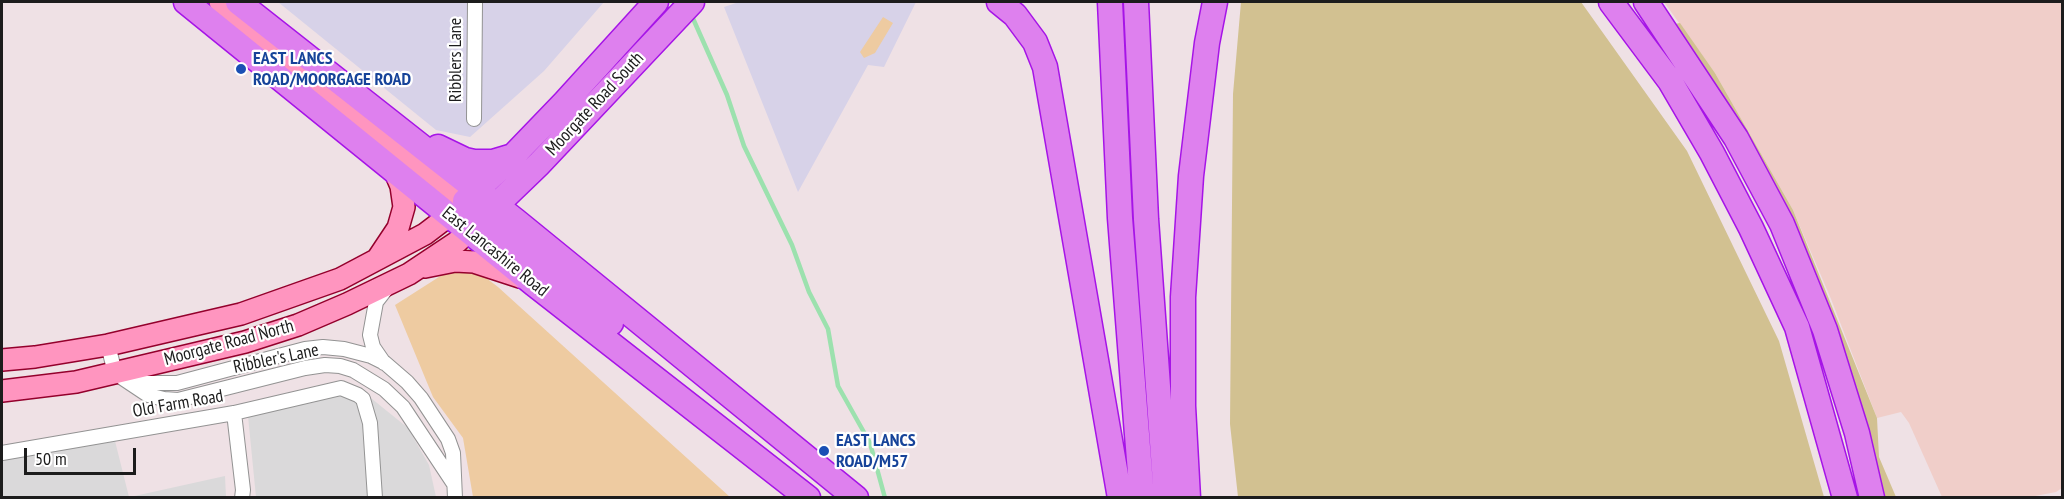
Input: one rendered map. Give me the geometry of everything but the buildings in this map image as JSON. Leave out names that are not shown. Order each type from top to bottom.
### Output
[{"type":"highway","name":"East Lancashire Road","points":[[186,2],[394,172],[463,203],[483,218],[534,284],[808,498]]},
{"type":"highway","name":"East Lancashire Road","points":[[237,2],[294,46],[463,203],[856,498]]},
{"type":"highway","name":"Moorgate Road South","points":[[463,203],[565,102],[656,2]]},
{"type":"highway","points":[[999,2],[1015,15],[1035,42],[1045,67],[1120,498]]},
{"type":"highway","points":[[1110,2],[1120,218],[1142,498]]},
{"type":"highway","points":[[1136,2],[1146,219],[1167,498]]},
{"type":"highway","points":[[1188,498],[1183,406],[1183,297],[1191,176],[1215,2]]},
{"type":"highway","points":[[1611,2],[1670,81],[1712,153],[1751,228],[1797,327],[1845,498]]},
{"type":"highway","points":[[1646,2],[1736,138],[1782,224],[1825,330],[1857,433],[1872,498]]},
{"type":"highway","name":"Moorgate Road South","points":[[483,218],[539,164],[686,8]]},
{"type":"highway","points":[[294,46],[327,62],[448,153],[465,160],[482,162],[493,162],[513,156]]},
{"type":"highway","points":[[483,218],[726,416],[800,478],[818,498]]},
{"type":"main road","points":[[220,2],[463,203]]},
{"type":"main road","points":[[376,261],[402,218],[404,198],[394,172]]},
{"type":"main road","name":"Moorgate Road North","points":[[2,360],[108,345],[241,314],[340,279],[376,261],[425,234],[463,203]]},
{"type":"main road","name":"Moorgate Road North","points":[[2,392],[122,378],[298,325],[400,278],[457,242],[483,218]]},
{"type":"main road","points":[[400,278],[442,263],[474,262],[534,284]]},
{"type":"street","name":"Ribblers Lane","points":[[474,119],[475,2]]},
{"type":"street","points":[[384,363],[373,347],[370,335],[376,302],[400,278]]},
{"type":"street","points":[[108,345],[122,378]]},
{"type":"street","name":"Ribbler's Lane","points":[[122,378],[177,383],[305,349],[323,347],[357,352],[384,363],[407,382],[421,398],[448,439],[453,453],[454,491]]},
{"type":"street","name":"Ribbler's Lane","points":[[122,378],[148,395],[178,400],[305,368],[325,365],[353,370],[384,389],[403,407],[454,491]]},
{"type":"street","name":"Old Farm Road","points":[[2,453],[234,413],[341,388],[363,399],[370,423],[375,498]]},
{"type":"street","points":[[234,413],[242,498]]},
{"type":"shaded area","points":[[278,2],[604,2],[544,71],[470,137],[436,130]]},
{"type":"shaded area","points":[[739,2],[916,2],[884,67],[868,65],[798,192],[724,7]]},
{"type":"shaded area","points":[[1241,2],[1581,2],[1687,151],[1779,341],[1824,497],[1238,497],[1230,424],[1233,94]]},
{"type":"shaded area","points":[[1664,2],[2062,2],[2062,488],[2056,492],[2030,497],[1942,497],[1909,423],[1901,412],[1877,418],[1831,299],[1793,210],[1715,73]]},
{"type":"shaded area","points":[[883,17],[893,23],[875,53],[864,58],[860,52]]},
{"type":"shaded area","points":[[1680,23],[1715,73],[1793,210],[1877,418],[1879,457],[1896,497],[1879,497],[1862,420],[1675,24]]},
{"type":"shaded area","points":[[464,261],[498,287],[730,497],[473,497],[463,438],[433,397],[395,305]]},
{"type":"shaded area","points":[[356,386],[408,428],[429,465],[436,497],[256,497],[248,416]]},
{"type":"shaded area","points":[[115,441],[129,497],[2,497],[2,460]]},
{"type":"shaded area","points":[[225,476],[226,497],[130,497]]},
{"type":"waterway","points":[[691,14],[727,95],[744,146],[792,245],[809,292],[828,329],[838,386],[870,443],[885,498]]},
{"type":"place","name":"EAST LANCS ROAD/MOORGAGE ROAD","points":[[241,69]]},
{"type":"place","name":"EAST LANCS ROAD/M57","points":[[824,451]]}]
